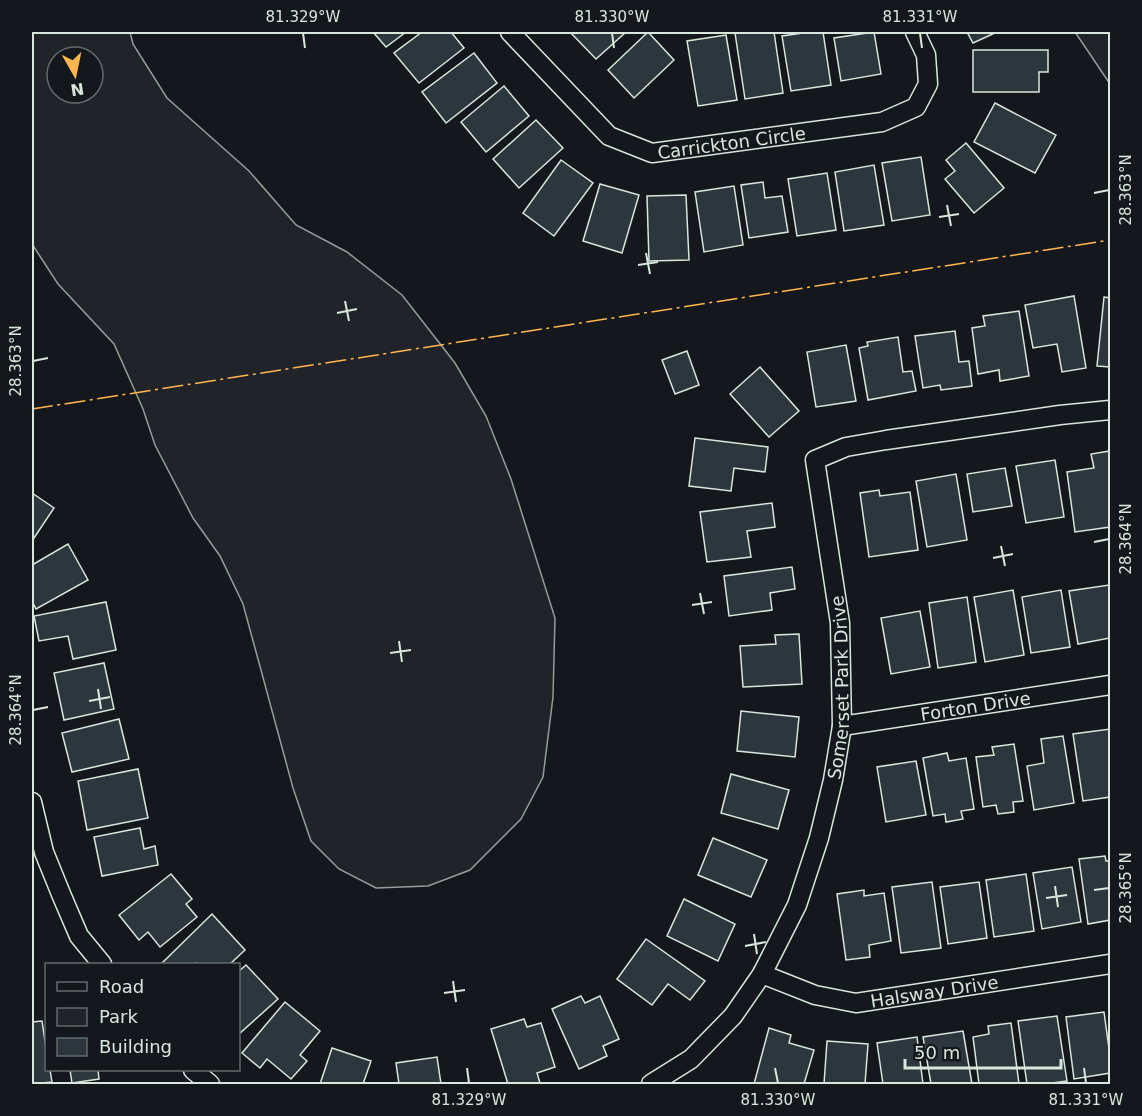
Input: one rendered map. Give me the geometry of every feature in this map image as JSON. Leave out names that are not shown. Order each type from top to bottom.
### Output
[{"type":"street","name":"Carrickton Circle","points":[[510,32],[609,136],[652,153],[882,122],[916,107],[928,84],[926,55],[915,32]]},
{"type":"street","name":"Somerset Park Drive","points":[[651,1084],[691,1059],[733,1016],[762,974],[797,905],[819,838],[833,780],[842,726],[840,622],[815,460],[846,447],[886,440],[1110,410]]},
{"type":"street","name":"Forton Drive","points":[[842,726],[1110,685]]},
{"type":"street","points":[[32,802],[38,853],[79,936],[101,963]]},
{"type":"street","name":"Halsway Drive","points":[[762,974],[814,995],[856,1003],[1110,964]]},
{"type":"green space","points":[[32,32],[130,32],[133,44],[167,98],[249,171],[296,225],[347,252],[402,295],[455,363],[486,416],[511,479],[555,618],[553,697],[543,777],[521,819],[470,870],[428,886],[376,888],[339,869],[311,841],[293,788],[243,604],[220,556],[193,518],[155,445],[143,409],[114,344],[58,284],[32,244]]},
{"type":"green space","points":[[1075,32],[1110,32],[1110,84]]},
{"type":"building","points":[[373,32],[406,32],[386,47]]},
{"type":"building","points":[[422,32],[451,32],[464,48],[419,83],[394,53]]},
{"type":"building","points":[[570,32],[626,32],[596,59]]},
{"type":"building","points":[[648,32],[674,60],[634,98],[608,70]]},
{"type":"building","points":[[774,32],[783,93],[745,99],[735,33]]},
{"type":"building","points":[[823,32],[831,85],[791,91],[782,36]]},
{"type":"building","points":[[874,32],[881,74],[841,81],[834,38]]},
{"type":"building","points":[[967,32],[997,32],[973,43]]},
{"type":"building","points":[[726,35],[737,100],[698,106],[687,41]]},
{"type":"building","points":[[973,50],[1048,50],[1048,72],[1039,72],[1039,92],[973,92]]},
{"type":"building","points":[[474,53],[497,83],[446,123],[422,92]]},
{"type":"building","points":[[504,86],[529,116],[486,152],[461,122]]},
{"type":"building","points":[[995,103],[1056,135],[1035,173],[974,142]]},
{"type":"building","points":[[536,120],[563,148],[519,188],[493,159]]},
{"type":"building","points":[[966,143],[1004,188],[974,213],[945,179],[955,171],[946,160]]},
{"type":"building","points":[[921,157],[930,215],[892,221],[882,163]]},
{"type":"building","points":[[561,160],[593,183],[554,236],[523,213]]},
{"type":"building","points":[[874,165],[884,225],[844,231],[835,172]]},
{"type":"building","points":[[827,173],[836,230],[797,236],[788,179]]},
{"type":"building","points":[[763,182],[765,198],[782,196],[788,232],[749,238],[741,185]]},
{"type":"building","points":[[600,184],[639,195],[622,253],[583,241]]},
{"type":"building","points":[[734,186],[743,245],[704,252],[695,192]]},
{"type":"building","points":[[686,195],[689,260],[649,261],[647,196]]},
{"type":"building","points":[[1074,296],[1086,368],[1062,372],[1057,344],[1033,348],[1025,305]]},
{"type":"building","points":[[1104,297],[1110,298],[1110,367],[1097,366]]},
{"type":"building","points":[[1019,311],[1029,376],[1000,381],[999,370],[978,374],[972,328],[985,326],[983,316]]},
{"type":"building","points":[[955,331],[959,362],[969,361],[972,386],[941,390],[940,385],[923,388],[915,336]]},
{"type":"building","points":[[898,337],[903,372],[912,371],[916,391],[868,400],[859,348],[868,346],[867,342]]},
{"type":"building","points":[[846,345],[856,401],[816,407],[807,352]]},
{"type":"building","points":[[687,351],[699,385],[675,394],[662,360]]},
{"type":"building","points":[[760,367],[799,411],[769,437],[730,394]]},
{"type":"building","points":[[695,438],[768,447],[765,472],[734,468],[731,491],[689,486]]},
{"type":"building","points":[[1110,451],[1110,527],[1075,532],[1067,472],[1094,468],[1091,454]]},
{"type":"building","points":[[1055,460],[1064,517],[1026,523],[1016,466]]},
{"type":"building","points":[[1005,468],[1012,506],[973,512],[967,474]]},
{"type":"building","points":[[956,474],[967,540],[927,547],[916,481]]},
{"type":"building","points":[[879,490],[880,496],[910,492],[918,550],[869,557],[860,493]]},
{"type":"building","points":[[32,493],[54,508],[32,541]]},
{"type":"building","points":[[772,503],[775,527],[747,531],[751,557],[707,562],[700,512]]},
{"type":"building","points":[[68,544],[88,580],[36,609],[32,601],[32,565]]},
{"type":"building","points":[[792,567],[795,589],[770,593],[772,610],[729,616],[724,576]]},
{"type":"building","points":[[1109,585],[1110,638],[1078,644],[1069,591]]},
{"type":"building","points":[[1013,590],[1024,655],[985,662],[974,597]]},
{"type":"building","points":[[1061,590],[1070,647],[1031,653],[1022,597]]},
{"type":"building","points":[[967,597],[976,662],[938,668],[929,603]]},
{"type":"building","points":[[106,602],[116,650],[73,659],[68,636],[39,641],[34,616]]},
{"type":"building","points":[[920,611],[930,667],[891,674],[881,618]]},
{"type":"building","points":[[799,634],[802,684],[743,687],[740,646],[776,644],[775,635]]},
{"type":"building","points":[[104,663],[114,709],[64,720],[54,673]]},
{"type":"building","points":[[741,711],[799,717],[795,757],[737,751]]},
{"type":"building","points":[[119,719],[129,759],[72,772],[62,733]]},
{"type":"building","points":[[1110,729],[1110,797],[1083,801],[1073,734]]},
{"type":"building","points":[[1063,736],[1074,803],[1034,810],[1027,766],[1044,763],[1041,739]]},
{"type":"building","points":[[1014,744],[1023,801],[1013,802],[1014,812],[998,814],[996,805],[983,807],[976,757],[994,755],[992,747]]},
{"type":"building","points":[[947,753],[949,761],[966,758],[974,809],[961,811],[963,819],[946,822],[945,814],[933,816],[923,758]]},
{"type":"building","points":[[916,761],[926,815],[886,822],[877,767]]},
{"type":"building","points":[[138,769],[148,818],[87,830],[78,781]]},
{"type":"building","points":[[731,774],[789,790],[778,829],[721,813]]},
{"type":"building","points":[[140,828],[144,849],[155,846],[158,865],[102,876],[94,837]]},
{"type":"building","points":[[713,838],[767,860],[751,897],[698,875]]},
{"type":"building","points":[[1105,856],[1106,861],[1110,861],[1110,920],[1088,924],[1079,859]]},
{"type":"building","points":[[1072,867],[1081,922],[1042,929],[1033,873]]},
{"type":"building","points":[[171,874],[192,899],[186,904],[197,917],[160,947],[148,932],[139,940],[119,915]]},
{"type":"building","points":[[1026,874],[1034,931],[994,937],[986,880]]},
{"type":"building","points":[[932,882],[941,948],[901,953],[892,887]]},
{"type":"building","points":[[979,882],[987,938],[948,944],[940,887]]},
{"type":"building","points":[[864,890],[864,896],[884,893],[891,941],[869,945],[870,957],[846,960],[837,894]]},
{"type":"building","points":[[684,899],[735,924],[718,961],[667,936]]},
{"type":"building","points":[[212,914],[245,950],[231,963],[162,963]]},
{"type":"building","points":[[646,939],[705,981],[690,1000],[668,984],[652,1005],[617,979]]},
{"type":"building","points":[[246,965],[278,999],[240,1033],[240,970]]},
{"type":"building","points":[[581,996],[585,1003],[600,996],[619,1039],[603,1046],[607,1056],[579,1069],[552,1009]]},
{"type":"building","points":[[285,1002],[320,1031],[300,1055],[307,1061],[291,1079],[267,1059],[260,1068],[242,1053]]},
{"type":"building","points":[[1104,1012],[1110,1073],[1074,1079],[1066,1017]]},
{"type":"building","points":[[1057,1016],[1067,1081],[1027,1084],[1018,1021]]},
{"type":"building","points":[[524,1019],[527,1027],[541,1023],[555,1067],[537,1073],[540,1083],[508,1084],[491,1029]]},
{"type":"building","points":[[42,1021],[45,1071],[50,1071],[52,1082],[32,1084],[32,1022]]},
{"type":"building","points":[[1011,1023],[1019,1084],[979,1084],[973,1037],[989,1034],[988,1026]]},
{"type":"building","points":[[769,1028],[791,1035],[789,1043],[814,1050],[804,1084],[754,1084]]},
{"type":"building","points":[[963,1031],[972,1084],[931,1084],[923,1037]]},
{"type":"building","points":[[917,1037],[923,1084],[883,1084],[877,1043]]},
{"type":"building","points":[[827,1041],[868,1044],[865,1084],[824,1084]]},
{"type":"building","points":[[332,1048],[371,1061],[363,1084],[320,1084]]},
{"type":"building","points":[[437,1057],[441,1084],[399,1084],[396,1063]]},
{"type":"building","points":[[70,1071],[98,1071],[99,1079],[72,1083]]},
{"type":"power","points":[[32,409],[1110,240]]}]
